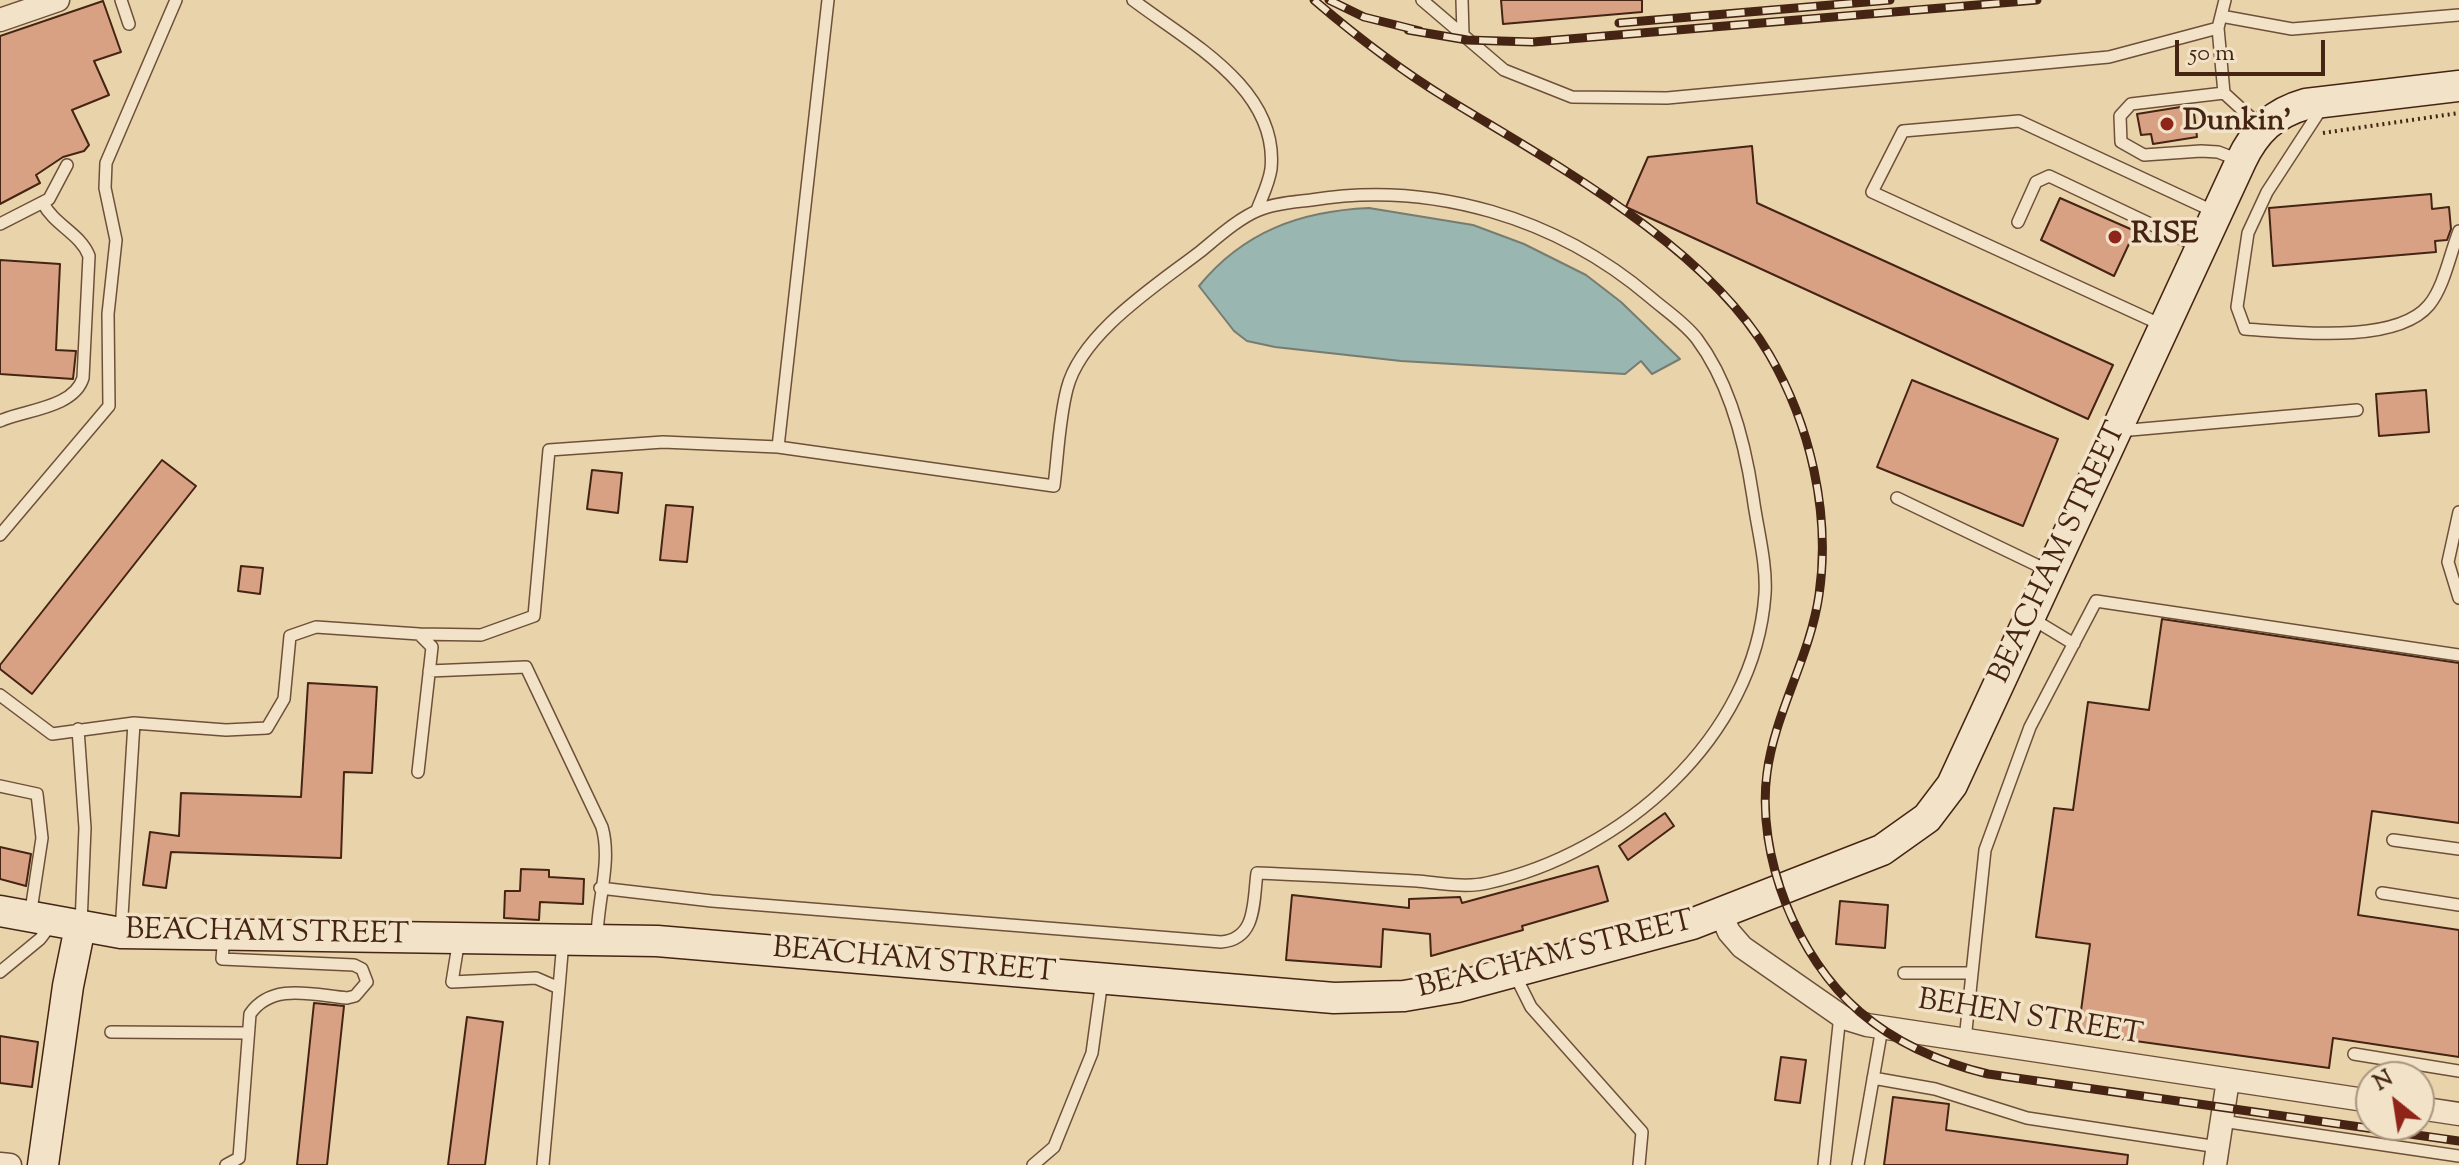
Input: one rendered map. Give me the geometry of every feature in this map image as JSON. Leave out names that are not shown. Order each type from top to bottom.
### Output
[{"type":"main road","name":"BEACHAM STREET","points":[[0,911],[121,933],[691,943],[1301,997],[1371,998],[1430,992],[1514,972],[1721,914],[1882,850],[1927,818],[1952,785],[2216,213],[2241,161],[2262,128],[2282,112],[2325,102],[2459,86]]},
{"type":"main road","points":[[45,1165],[68,986],[55,922]]},
{"type":"street","points":[[0,20],[58,0]]},
{"type":"street","name":"BEHEN STREET","points":[[1721,914],[1742,947],[1840,1015],[1882,1028],[2355,1099]]},
{"type":"street","points":[[2217,1156],[2228,1080]]},
{"type":"street","points":[[2435,1110],[2459,1114]]},
{"type":"street","points":[[0,1164],[10,1165]]},
{"type":"lane","points":[[121,0],[129,24]]},
{"type":"lane","points":[[0,535],[109,406],[108,314],[116,240],[105,188],[106,163],[176,0]]},
{"type":"lane","points":[[778,447],[828,0]]},
{"type":"lane","points":[[1133,0],[1233,76],[1254,102],[1264,122],[1271,167],[1257,210]]},
{"type":"lane","points":[[1422,0],[1504,70],[1572,97],[1667,98],[2109,57],[2219,22],[2292,29],[2459,15]]},
{"type":"lane","points":[[1462,0],[1463,34]]},
{"type":"lane","points":[[2225,0],[2219,22],[2224,93],[2262,128]]},
{"type":"lane","points":[[2224,93],[2131,104],[2120,116],[2121,142],[2144,155],[2218,152],[2241,161]]},
{"type":"lane","points":[[2325,102],[2267,192],[2248,233],[2237,307],[2245,329],[2351,334],[2420,314],[2432,302],[2459,231]]},
{"type":"lane","points":[[2165,326],[1872,192],[1903,131],[2019,121],[2216,213]]},
{"type":"lane","points":[[0,224],[43,203],[54,194],[67,165]]},
{"type":"lane","points":[[2018,222],[2036,182],[2049,176],[2200,247]]},
{"type":"lane","points":[[0,695],[52,734],[134,723],[226,730],[267,728],[284,699],[290,636],[316,627],[481,635],[534,616],[549,450],[663,442],[778,447],[1054,486],[1067,389],[1076,365],[1094,341],[1137,302],[1257,210],[1353,193],[1441,200],[1511,217],[1547,230],[1596,257],[1627,278],[1696,338],[1730,402],[1749,470],[1765,591],[1758,633],[1733,696],[1693,760],[1666,788],[1579,851],[1531,872],[1481,885],[1257,873],[1249,929],[1237,941],[1221,942],[776,907],[600,888]]},
{"type":"lane","points":[[0,421],[57,402],[79,388],[83,378],[89,256],[82,243],[57,224],[43,203]]},
{"type":"lane","points":[[2118,431],[2357,410]]},
{"type":"lane","points":[[1897,498],[2052,572]]},
{"type":"lane","points":[[2459,512],[2448,562],[2459,598]]},
{"type":"lane","points":[[1965,1040],[1985,850],[2030,727],[2096,601],[2459,655]]},
{"type":"lane","points":[[2030,618],[2074,644]]},
{"type":"lane","points":[[418,772],[432,647],[419,634]]},
{"type":"lane","points":[[429,671],[526,667],[602,827],[608,847],[600,888],[597,939]]},
{"type":"lane","points":[[121,933],[134,723]]},
{"type":"lane","points":[[0,972],[40,939],[55,922],[85,828],[78,729]]},
{"type":"lane","points":[[0,786],[37,794],[55,922]]},
{"type":"lane","points":[[2393,840],[2459,849]]},
{"type":"lane","points":[[2382,893],[2459,905]]},
{"type":"lane","points":[[224,935],[222,959],[354,965],[366,976],[362,990],[347,998],[277,992],[258,1002],[250,1014],[239,1158],[226,1165]]},
{"type":"lane","points":[[459,939],[452,982],[536,978],[559,988]]},
{"type":"lane","points":[[543,1165],[563,939]]},
{"type":"lane","points":[[1514,972],[1531,1007],[1642,1132],[1639,1165]]},
{"type":"lane","points":[[1904,973],[1972,973]]},
{"type":"lane","points":[[1033,1165],[1054,1147],[1092,1053],[1102,980]]},
{"type":"lane","points":[[1824,1165],[1840,1015]]},
{"type":"lane","points":[[1858,1165],[1882,1028]]},
{"type":"lane","points":[[111,1032],[248,1033]]},
{"type":"lane","points":[[2354,1054],[2459,1071]]},
{"type":"lane","points":[[1873,1078],[1935,1089],[2027,1118],[2217,1156]]},
{"type":"lane","points":[[2222,1121],[2459,1156]]},
{"type":"water","points":[[1369,208],[1473,225],[1524,244],[1586,275],[1621,302],[1680,359],[1652,374],[1641,361],[1625,374],[1401,361],[1275,347],[1247,341],[1234,331],[1199,286],[1234,251],[1275,228],[1320,214]]},
{"type":"building","points":[[1501,0],[1642,0],[1642,12],[1503,24]]},
{"type":"building","points":[[103,1],[121,52],[94,61],[109,95],[72,110],[89,145],[84,151],[63,157],[36,175],[40,183],[0,204],[0,36]]},
{"type":"building","name":"Dunkin'","points":[[2193,105],[2197,137],[2153,144],[2151,134],[2141,135],[2137,114]]},
{"type":"building","points":[[1752,146],[1757,203],[2113,365],[2088,419],[1626,207],[1648,157]]},
{"type":"building","points":[[2431,194],[2432,209],[2449,207],[2451,229],[2447,240],[2435,241],[2436,252],[2273,266],[2269,208]]},
{"type":"building","points":[[2060,198],[2135,231],[2114,276],[2041,240]]},
{"type":"building","points":[[0,260],[60,264],[56,350],[76,351],[73,379],[0,374]]},
{"type":"building","points":[[1912,380],[2058,439],[2023,526],[1877,467]]},
{"type":"building","points":[[2426,390],[2429,432],[2379,436],[2376,394]]},
{"type":"building","points":[[162,460],[196,486],[32,694],[0,669],[0,665]]},
{"type":"building","points":[[592,470],[622,473],[618,513],[587,509]]},
{"type":"building","points":[[666,505],[693,507],[687,562],[660,560]]},
{"type":"building","points":[[241,566],[263,568],[260,594],[238,591]]},
{"type":"building","points":[[2162,619],[2459,663],[2459,823],[2372,811],[2358,915],[2459,930],[2459,1057],[2333,1038],[2329,1068],[2078,1033],[2090,944],[2036,937],[2054,808],[2073,810],[2088,702],[2149,710]]},
{"type":"building","points":[[308,683],[377,687],[372,773],[344,772],[341,858],[171,852],[166,888],[143,885],[150,832],[179,836],[181,793],[301,797]]},
{"type":"building","points":[[1665,813],[1674,826],[1628,860],[1619,846]]},
{"type":"building","points":[[0,847],[31,854],[26,886],[0,879]]},
{"type":"building","points":[[1598,866],[1608,901],[1522,926],[1523,930],[1431,956],[1430,934],[1383,929],[1381,967],[1286,960],[1292,895],[1409,908],[1409,899],[1460,897],[1462,903]]},
{"type":"building","points":[[521,869],[549,870],[549,877],[584,879],[583,904],[540,902],[539,920],[504,918],[505,891],[520,891]]},
{"type":"building","points":[[1840,901],[1888,905],[1885,948],[1836,944]]},
{"type":"building","points":[[314,1003],[344,1006],[327,1165],[297,1165]]},
{"type":"building","points":[[467,1017],[503,1022],[485,1165],[448,1165]]},
{"type":"building","points":[[0,1036],[38,1042],[32,1087],[0,1083]]},
{"type":"building","points":[[1781,1057],[1806,1060],[1800,1103],[1775,1100]]},
{"type":"building","points":[[1893,1097],[1949,1104],[1946,1130],[2128,1155],[2127,1165],[1884,1165]]},
{"type":"railway","points":[[1314,0],[1411,76],[1578,179],[1666,242],[1706,277],[1741,314],[1769,354],[1796,410],[1814,470],[1822,533],[1822,564],[1815,618],[1771,750],[1765,805],[1768,838],[1775,871],[1800,935],[1837,990],[1874,1023],[1904,1042],[1937,1058],[1988,1074],[2459,1141]]},
{"type":"railway","points":[[1329,0],[1364,17],[1420,31]]},
{"type":"railway","points":[[1619,23],[1890,0]]},
{"type":"railway","points":[[1408,30],[1467,40],[1533,42],[2037,0]]},
{"type":"place","name":"Dunkin'","points":[[2167,124]]},
{"type":"place","name":"RISE","points":[[2115,237]]}]
